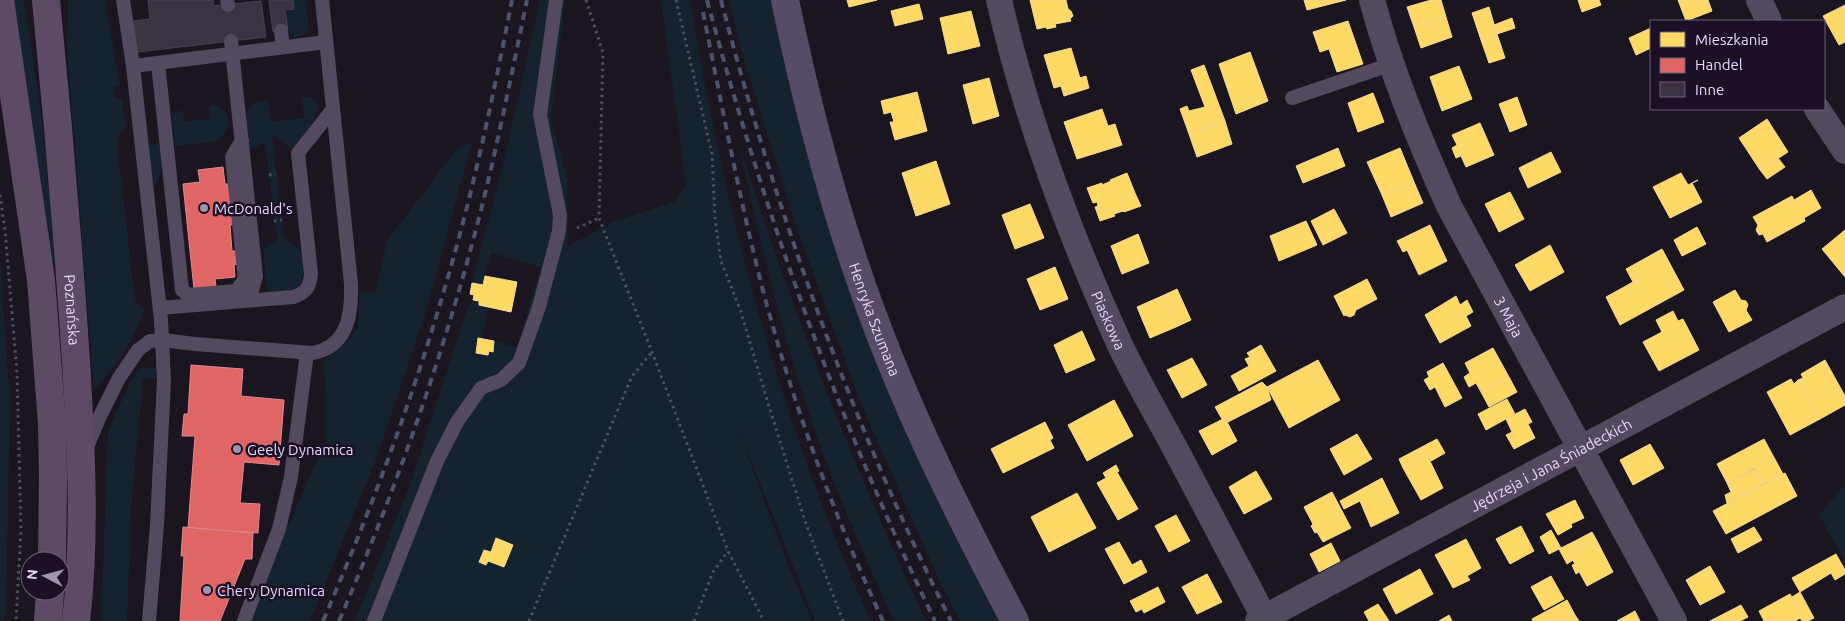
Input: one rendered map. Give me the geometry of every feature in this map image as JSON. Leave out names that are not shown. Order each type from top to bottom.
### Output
[{"type":"main road","name":"Poznańska","points":[[0,0],[41,280],[52,424],[52,551]]},
{"type":"main road","name":"Poznańska","points":[[46,0],[56,100],[73,320],[81,462],[81,555],[76,621]]},
{"type":"main road","points":[[48,621],[49,601]]},
{"type":"street","name":"Henryka Szumana","points":[[785,0],[797,61],[818,142],[845,234],[872,314],[933,459],[973,543],[1015,621]]},
{"type":"street","name":"Piaskowa","points":[[999,0],[1019,79],[1034,127],[1097,294],[1124,353],[1263,620]]},
{"type":"street","name":"3 Maja","points":[[1372,0],[1392,64],[1418,134],[1449,206],[1674,621]]},
{"type":"street","points":[[1759,0],[1769,20]]},
{"type":"street","points":[[1818,110],[1845,151]]},
{"type":"street","name":"Jędrzeja i Jana Śniadeckich","points":[[1263,620],[1845,307]]},
{"type":"lane","points":[[123,0],[133,66],[160,308],[164,380],[157,525],[149,621]]},
{"type":"lane","points":[[81,462],[110,395],[128,363],[142,346],[150,341],[162,340],[307,353],[322,350],[340,337],[347,324],[351,310],[351,284],[322,0]]},
{"type":"lane","points":[[374,621],[437,461],[457,422],[481,388],[501,380],[519,363],[539,307],[560,223],[540,115],[556,0]]},
{"type":"lane","points":[[282,31],[283,47]]},
{"type":"lane","points":[[133,66],[158,63],[232,47],[283,47],[326,42]]},
{"type":"lane","points":[[229,302],[252,290],[256,276],[232,47]]},
{"type":"lane","points":[[158,63],[182,290],[188,296],[236,291],[245,279],[232,157],[242,140]]},
{"type":"lane","points":[[1292,98],[1392,64]]},
{"type":"lane","points":[[160,308],[294,298],[308,289],[311,274],[298,153],[333,109]]},
{"type":"lane","points":[[244,621],[279,530],[291,477],[307,353]]},
{"type":"path","points":[[586,0],[602,53],[599,218],[728,551],[764,621]]},
{"type":"path","points":[[676,0],[712,154],[715,219],[722,261],[741,312],[804,521],[843,621]]},
{"type":"path","points":[[269,175],[276,174]]},
{"type":"path","points":[[0,195],[6,240],[17,383],[21,530],[16,621]]},
{"type":"path","points":[[274,221],[282,220]]},
{"type":"path","points":[[529,621],[632,376],[652,352]]},
{"type":"path","points":[[694,621],[713,572],[728,551]]},
{"type":"shaded area","points":[[13,0],[24,0],[42,119],[55,263],[52,263]]},
{"type":"shaded area","points":[[68,0],[105,0],[120,86],[113,88],[115,99],[122,98],[126,128],[119,134],[117,144],[135,299],[138,305],[144,309],[131,341],[109,373],[94,390],[67,49]]},
{"type":"shaded area","points":[[293,0],[306,0],[309,28],[305,34],[294,38],[288,30],[285,10],[294,9]]},
{"type":"shaded area","points":[[540,0],[565,0],[551,119],[567,177],[568,246],[615,221],[674,202],[686,184],[661,0],[690,0],[720,159],[760,316],[783,394],[809,471],[871,621],[815,621],[734,418],[786,560],[812,621],[355,621],[409,487],[469,305],[473,300],[479,301],[479,305],[489,307],[481,339],[478,339],[476,353],[487,355],[489,351],[493,352],[494,341],[517,347],[541,267],[491,253],[483,285],[472,283],[503,165]]},
{"type":"shaded area","points":[[729,0],[775,0],[800,113],[1004,621],[960,621],[938,578],[862,406],[798,231],[744,60]]},
{"type":"shaded area","points":[[302,96],[313,98],[318,104],[315,116],[305,133],[292,148],[272,134],[284,237],[302,252],[302,280],[300,285],[295,288],[268,293],[263,249],[277,239],[265,142],[250,150],[246,114],[255,102],[268,100],[271,122],[304,118]]},
{"type":"shaded area","points":[[215,105],[228,117],[227,126],[219,141],[175,146],[172,116],[183,109],[184,121],[210,119],[209,106]]},
{"type":"shaded area","points":[[472,142],[425,315],[375,462],[310,621],[250,621],[277,551],[326,440],[324,361],[349,340],[358,328],[359,292],[375,293],[387,241],[457,148]]},
{"type":"shaded area","points":[[162,143],[164,165],[153,190],[148,145]]},
{"type":"shaded area","points":[[739,144],[768,233],[817,366],[870,496],[926,621],[894,621],[831,475],[813,425],[781,321]]},
{"type":"shaded area","points":[[0,261],[10,400],[6,610],[4,621],[0,621]]},
{"type":"shaded area","points":[[157,367],[155,379],[143,379],[132,497],[127,621],[101,621],[108,431],[130,382],[140,369]]},
{"type":"shaded area","points":[[1845,484],[1845,561],[1819,515]]},
{"type":"building: Mieszkania","points":[[847,0],[877,0],[849,7]]},
{"type":"building: Mieszkania","points":[[1030,0],[1066,0],[1068,9],[1073,16],[1070,19],[1071,21],[1055,24],[1056,27],[1037,29]]},
{"type":"building: Mieszkania","points":[[1304,0],[1346,0],[1307,10]]},
{"type":"building: Mieszkania","points":[[1431,0],[1441,0],[1446,17],[1414,27],[1407,7]]},
{"type":"building: Mieszkania","points":[[1578,0],[1599,0],[1601,5],[1582,12]]},
{"type":"building: Mieszkania","points":[[1678,0],[1708,0],[1712,11],[1686,20]]},
{"type":"building: Mieszkania","points":[[919,4],[923,19],[895,26],[891,11]]},
{"type":"building: Mieszkania","points":[[1845,5],[1845,42],[1839,45],[1823,16]]},
{"type":"building: Mieszkania","points":[[1489,7],[1497,34],[1481,40],[1472,13]]},
{"type":"building: Mieszkania","points":[[971,11],[980,46],[948,54],[940,18]]},
{"type":"building: Mieszkania","points":[[1446,17],[1452,37],[1421,48],[1414,27]]},
{"type":"building: Mieszkania","points":[[1512,18],[1515,28],[1497,34],[1494,25]]},
{"type":"building: Mieszkania","points":[[1348,21],[1363,64],[1337,72],[1329,49],[1320,52],[1313,32]]},
{"type":"building: Mieszkania","points":[[1650,28],[1650,48],[1636,55],[1629,38]]},
{"type":"building: Mieszkania","points":[[1497,34],[1505,58],[1489,63],[1481,40]]},
{"type":"building: Mieszkania","points":[[1071,48],[1080,78],[1086,76],[1089,88],[1064,96],[1061,86],[1054,88],[1044,55]]},
{"type":"building: Mieszkania","points":[[1250,52],[1268,101],[1236,114],[1219,64]]},
{"type":"building: Mieszkania","points":[[1204,65],[1225,121],[1189,134],[1180,109],[1187,106],[1189,111],[1205,107],[1191,70]]},
{"type":"building: Mieszkania","points":[[1459,66],[1472,99],[1442,111],[1430,77]]},
{"type":"building: Mieszkania","points":[[989,78],[999,116],[973,124],[963,85]]},
{"type":"building: Mieszkania","points":[[917,92],[927,131],[895,140],[890,122],[894,122],[891,112],[884,114],[881,101]]},
{"type":"building: Mieszkania","points":[[1373,93],[1384,122],[1358,132],[1348,103]]},
{"type":"building: Mieszkania","points":[[1517,97],[1527,125],[1510,132],[1499,104]]},
{"type":"building: Mieszkania","points":[[1102,109],[1108,126],[1115,124],[1122,145],[1077,159],[1064,122]]},
{"type":"building: Mieszkania","points":[[1767,119],[1788,152],[1760,170],[1739,138]]},
{"type":"building: Mieszkania","points":[[1225,121],[1232,144],[1197,157],[1189,134]]},
{"type":"building: Mieszkania","points":[[1480,123],[1494,155],[1466,167],[1461,156],[1456,158],[1452,148],[1457,145],[1452,135]]},
{"type":"building: Mieszkania","points":[[1338,148],[1345,166],[1303,183],[1296,166]]},
{"type":"building: Mieszkania","points":[[1400,148],[1414,182],[1382,195],[1367,162]]},
{"type":"building: Mieszkania","points":[[1551,152],[1561,172],[1528,188],[1519,168]]},
{"type":"building: Mieszkania","points":[[1778,158],[1785,167],[1767,179],[1760,170]]},
{"type":"building: Mieszkania","points":[[936,161],[950,204],[916,216],[902,173]]},
{"type":"building: Mieszkania","points":[[1127,173],[1135,193],[1119,199],[1124,212],[1114,214],[1115,216],[1100,221],[1095,207],[1098,206],[1097,202],[1093,203],[1087,188],[1102,183],[1102,185]]},
{"type":"building: Mieszkania","points":[[1681,173],[1688,185],[1692,183],[1702,202],[1670,218],[1653,187]]},
{"type":"building: Mieszkania","points":[[1414,182],[1423,203],[1391,217],[1382,195]]},
{"type":"building: Mieszkania","points":[[1811,190],[1821,208],[1804,218],[1805,221],[1767,242],[1763,234],[1759,235],[1756,230],[1758,225],[1753,217],[1792,196],[1794,200]]},
{"type":"building: Mieszkania","points":[[1510,192],[1524,219],[1499,232],[1485,204]]},
{"type":"building: Mieszkania","points":[[1135,193],[1141,206],[1124,212],[1119,199]]},
{"type":"building: Mieszkania","points":[[1030,204],[1044,238],[1015,249],[1002,215]]},
{"type":"building: Mieszkania","points":[[1334,209],[1347,233],[1323,245],[1311,221]]},
{"type":"building: Mieszkania","points":[[1306,221],[1317,245],[1279,261],[1270,236]]},
{"type":"building: Mieszkania","points":[[1430,225],[1447,261],[1419,275],[1407,250],[1403,252],[1397,241]]},
{"type":"building: Mieszkania","points":[[1697,227],[1706,244],[1682,256],[1674,240]]},
{"type":"building: Mieszkania","points":[[1845,230],[1845,277],[1822,249]]},
{"type":"building: Mieszkania","points":[[1138,234],[1149,263],[1122,274],[1111,246]]},
{"type":"building: Mieszkania","points":[[1550,245],[1564,272],[1530,291],[1515,265]]},
{"type":"building: Mieszkania","points":[[1662,249],[1684,290],[1620,325],[1606,297],[1633,282],[1626,269]]},
{"type":"building: Mieszkania","points":[[1055,267],[1068,299],[1040,310],[1027,279]]},
{"type":"building: Mieszkania","points":[[485,276],[517,282],[511,312],[479,305],[479,301],[473,300],[474,295],[470,294],[472,283],[483,285]]},
{"type":"building: Mieszkania","points":[[1367,279],[1377,299],[1356,310],[1354,315],[1350,317],[1344,316],[1334,296]]},
{"type":"building: Mieszkania","points":[[1177,289],[1191,320],[1176,327],[1162,296]]},
{"type":"building: Mieszkania","points":[[1735,290],[1741,300],[1746,301],[1748,305],[1746,310],[1752,320],[1729,332],[1713,302]]},
{"type":"building: Mieszkania","points":[[1162,296],[1176,327],[1150,338],[1137,307]]},
{"type":"building: Mieszkania","points":[[1456,296],[1460,305],[1467,300],[1473,312],[1466,316],[1471,326],[1440,343],[1425,315]]},
{"type":"building: Mieszkania","points":[[1673,311],[1678,321],[1683,319],[1699,350],[1659,371],[1643,342],[1662,332],[1656,320]]},
{"type":"building: Mieszkania","points":[[1082,331],[1095,360],[1066,373],[1054,345]]},
{"type":"building: Mieszkania","points":[[478,338],[494,341],[493,352],[489,351],[488,355],[476,353]]},
{"type":"building: Mieszkania","points":[[1261,345],[1276,371],[1239,391],[1231,376],[1249,366],[1245,359],[1250,357],[1247,353]]},
{"type":"building: Mieszkania","points":[[1493,348],[1509,377],[1481,392],[1476,383],[1469,387],[1464,377],[1470,373],[1465,363]]},
{"type":"building: Mieszkania","points":[[1192,358],[1207,385],[1182,398],[1167,370]]},
{"type":"building: Mieszkania","points":[[1318,360],[1340,400],[1289,428],[1267,387]]},
{"type":"building: Mieszkania","points":[[1825,360],[1845,396],[1845,405],[1820,419],[1798,380],[1803,378],[1801,374]]},
{"type":"building: Mieszkania","points":[[1443,363],[1462,398],[1445,407],[1435,387],[1430,390],[1424,380],[1429,377],[1427,372]]},
{"type":"building: Mieszkania","points":[[1509,377],[1517,392],[1489,407],[1481,392]]},
{"type":"building: Mieszkania","points":[[1791,379],[1794,384],[1798,380],[1820,419],[1790,435],[1767,392]]},
{"type":"building: Mieszkania","points":[[1262,382],[1267,387],[1271,400],[1228,422],[1225,418],[1222,419],[1215,407]]},
{"type":"building: Mieszkania","points":[[1507,399],[1515,414],[1486,430],[1478,414]]},
{"type":"building: Mieszkania","points":[[1114,400],[1133,436],[1087,461],[1068,425]]},
{"type":"building: Mieszkania","points":[[1525,409],[1532,422],[1528,424],[1535,438],[1514,449],[1506,435],[1512,432],[1506,419]]},
{"type":"building: Mieszkania","points":[[1225,418],[1237,441],[1212,455],[1199,431]]},
{"type":"building: Mieszkania","points":[[1045,422],[1053,438],[1050,440],[1054,448],[1003,473],[991,449]]},
{"type":"building: Mieszkania","points":[[1357,434],[1372,459],[1344,475],[1330,449]]},
{"type":"building: Mieszkania","points":[[1437,439],[1445,453],[1431,461],[1427,455],[1403,468],[1399,459]]},
{"type":"building: Mieszkania","points":[[1764,439],[1783,474],[1763,484],[1755,468],[1727,483],[1717,464]]},
{"type":"building: Mieszkania","points":[[1650,444],[1664,468],[1633,485],[1620,460]]},
{"type":"building: Mieszkania","points":[[1427,455],[1443,488],[1421,500],[1403,468]]},
{"type":"building: Mieszkania","points":[[1116,465],[1119,471],[1117,472],[1138,509],[1118,520],[1097,483],[1106,478],[1103,473]]},
{"type":"building: Mieszkania","points":[[1755,469],[1763,484],[1741,496],[1737,489],[1731,492],[1727,483]]},
{"type":"building: Mieszkania","points":[[1256,471],[1272,499],[1244,514],[1229,487]]},
{"type":"building: Mieszkania","points":[[1785,473],[1797,496],[1726,534],[1713,511]]},
{"type":"building: Mieszkania","points":[[1382,478],[1399,513],[1371,527],[1360,501],[1344,509],[1340,501]]},
{"type":"building: Mieszkania","points":[[1737,489],[1741,496],[1727,503],[1725,495]]},
{"type":"building: Mieszkania","points":[[1332,492],[1351,528],[1323,542],[1311,526],[1313,524],[1304,507]]},
{"type":"building: Mieszkania","points":[[1077,493],[1096,528],[1049,552],[1031,517]]},
{"type":"building: Mieszkania","points":[[1575,500],[1584,518],[1571,524],[1572,527],[1558,535],[1546,514]]},
{"type":"building: Mieszkania","points":[[1176,515],[1190,541],[1169,552],[1155,526]]},
{"type":"building: Mieszkania","points":[[1521,526],[1534,551],[1510,564],[1496,539]]},
{"type":"building: Mieszkania","points":[[1754,527],[1762,540],[1738,553],[1731,539]]},
{"type":"building: Mieszkania","points":[[1551,530],[1561,548],[1549,554],[1540,537]]},
{"type":"building: Mieszkania","points":[[1592,532],[1597,541],[1582,549],[1577,540]]},
{"type":"building: Mieszkania","points":[[496,538],[513,545],[504,567],[488,561],[486,565],[479,562],[484,550],[491,552]]},
{"type":"building: Mieszkania","points":[[1466,539],[1481,568],[1467,576],[1470,580],[1453,588],[1435,555]]},
{"type":"building: Mieszkania","points":[[1577,540],[1582,549],[1570,555],[1573,560],[1567,564],[1559,549]]},
{"type":"building: Mieszkania","points":[[1597,541],[1613,572],[1587,586],[1570,555]]},
{"type":"building: Mieszkania","points":[[1119,542],[1132,565],[1141,560],[1147,572],[1124,584],[1105,549]]},
{"type":"building: Mieszkania","points":[[1331,543],[1340,561],[1319,572],[1310,554]]},
{"type":"building: Mieszkania","points":[[1836,554],[1845,570],[1845,574],[1835,580],[1831,573],[1800,592],[1792,578]]},
{"type":"building: Mieszkania","points":[[1575,564],[1579,572],[1576,574],[1572,565]]},
{"type":"building: Mieszkania","points":[[1710,566],[1725,592],[1700,605],[1686,580]]},
{"type":"building: Mieszkania","points":[[1420,569],[1433,594],[1396,614],[1383,589]]},
{"type":"building: Mieszkania","points":[[1207,574],[1222,602],[1197,614],[1182,587]]},
{"type":"building: Mieszkania","points":[[1551,576],[1564,599],[1544,610],[1531,587]]},
{"type":"building: Mieszkania","points":[[1158,587],[1165,602],[1144,613],[1142,609],[1136,612],[1130,601]]},
{"type":"building: Mieszkania","points":[[1800,592],[1814,618],[1808,621],[1802,621],[1800,618],[1802,617],[1792,597]]},
{"type":"building: Mieszkania","points":[[1790,594],[1802,617],[1795,621],[1764,621],[1759,611]]},
{"type":"building: Mieszkania","points":[[1567,600],[1575,615],[1564,621],[1533,621],[1532,619]]},
{"type":"building: Mieszkania","points":[[1378,604],[1389,621],[1369,621],[1364,612]]},
{"type":"building: Mieszkania","points":[[1741,605],[1748,617],[1740,621],[1710,621]]},
{"type":"building: Mieszkania","points":[[1635,611],[1640,621],[1617,621]]},
{"type":"building: Mieszkania","points":[[1449,615],[1452,621],[1439,621]]},
{"type":"building: Mieszkania","points":[[1575,615],[1579,621],[1564,621]]},
{"type":"building: Handel","points":[[223,167],[225,184],[230,184],[234,225],[230,225],[232,251],[237,251],[238,264],[234,265],[235,277],[215,279],[216,286],[194,289],[183,184],[200,182],[198,170]]},
{"type":"building: Handel","name":"Geely Dynamica","points":[[191,365],[243,369],[241,396],[284,400],[279,465],[244,462],[240,503],[260,504],[258,533],[188,528],[195,436],[182,436],[184,414],[188,414]]},
{"type":"building: Handel","name":"Chery Dynamica","points":[[183,527],[253,533],[252,559],[245,559],[220,621],[180,621],[184,556],[181,556]]},
{"type":"building: Inne","points":[[148,0],[213,0],[214,6],[261,1],[266,37],[137,52],[134,21],[150,19]]},
{"type":"building: Inne","points":[[269,0],[293,0],[294,9],[285,10],[288,30],[273,32]]},
{"type":"railway","points":[[323,621],[389,456],[432,330],[455,252],[473,180],[490,109],[512,0]]},
{"type":"railway","points":[[339,621],[399,471],[451,318],[487,187],[527,0]]},
{"type":"railway","points":[[707,0],[753,159],[806,316],[867,469],[935,621]]},
{"type":"railway","points":[[721,0],[766,159],[820,316],[849,394],[881,471],[951,621]]},
{"type":"railway","points":[[703,12],[744,213],[772,323],[814,453],[846,538],[883,621]]},
{"type":"place","name":"McDonald's","points":[[204,208]]},
{"type":"place","name":"Geely Dynamica","points":[[237,449]]},
{"type":"place","name":"Chery Dynamica","points":[[207,590]]}]
